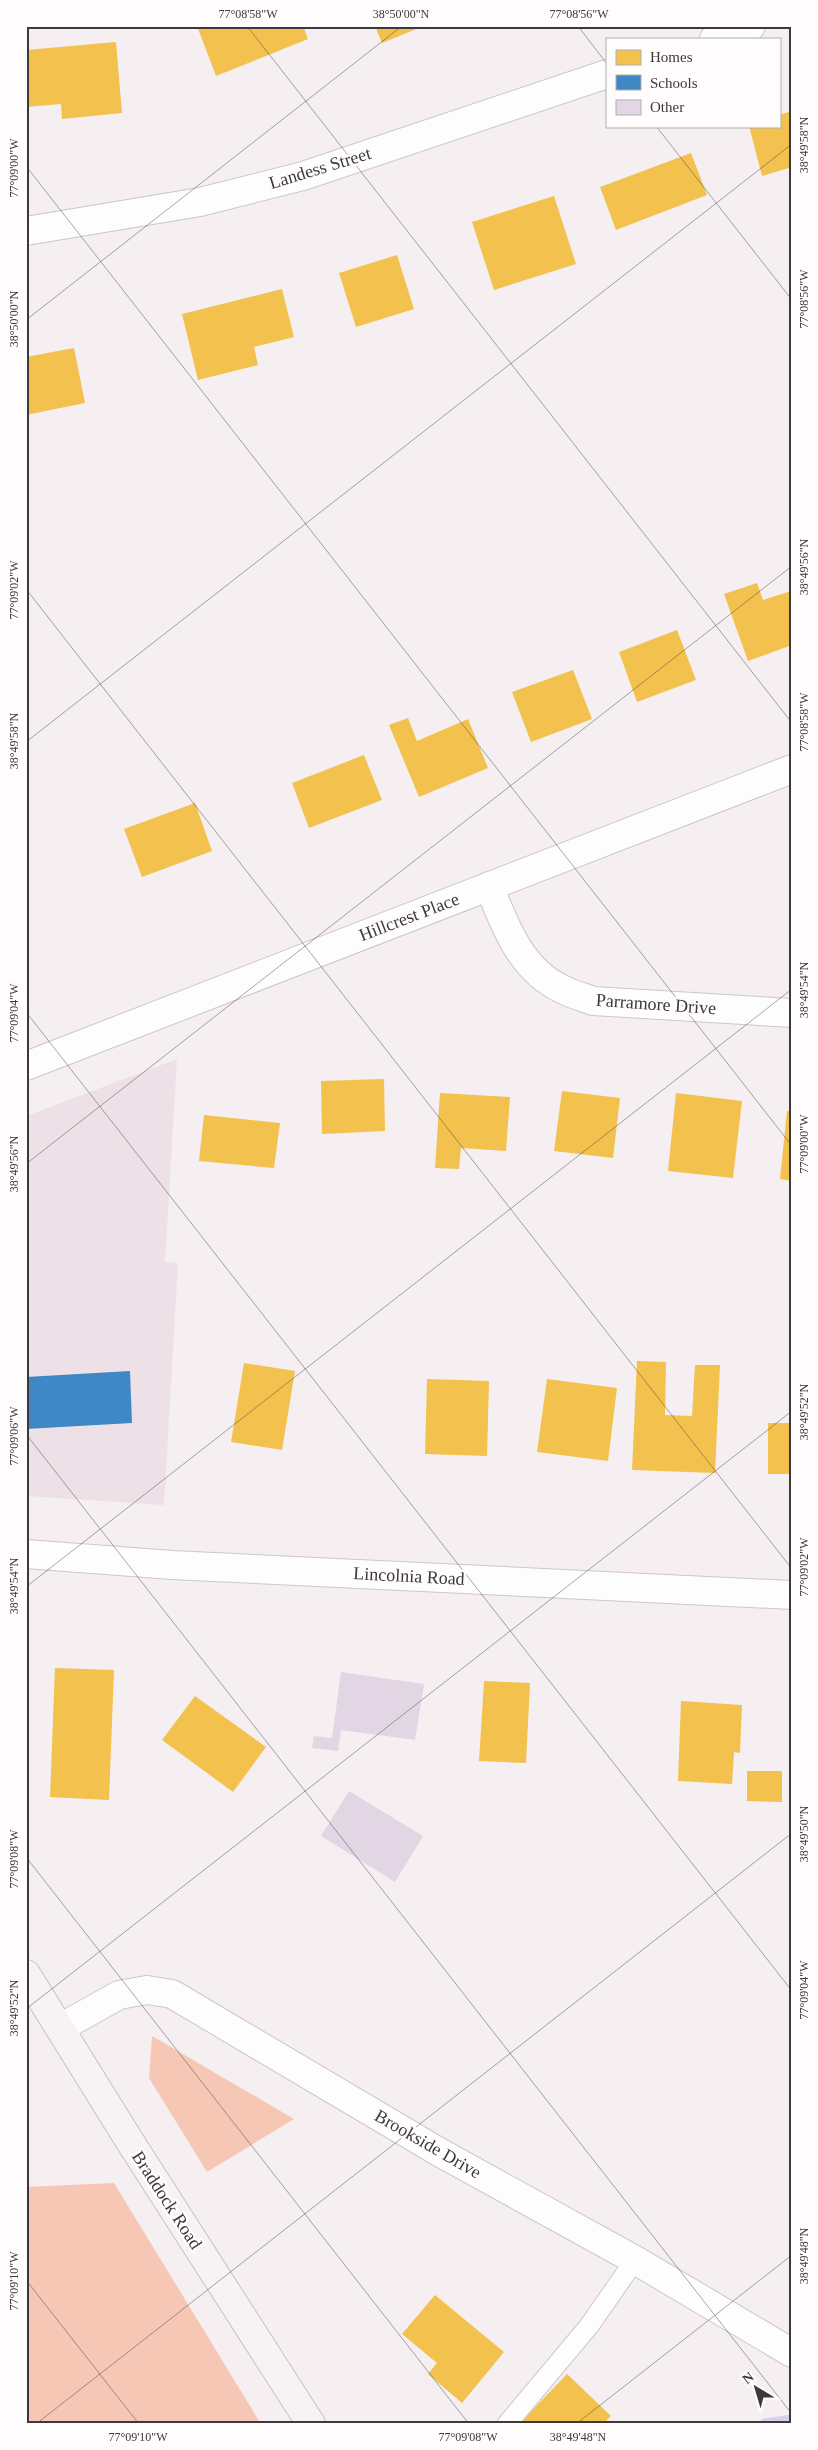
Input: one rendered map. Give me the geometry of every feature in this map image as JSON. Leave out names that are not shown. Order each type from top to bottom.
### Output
[{"type":"main road","name":"Braddock Road","points":[[26,1974],[129,2140],[311,2424]]},
{"type":"street","points":[[717,38],[751,26]]},
{"type":"street","name":"Landess Street","points":[[26,231],[200,202],[303,176],[606,74]]},
{"type":"street","name":"Hillcrest Place","points":[[26,1066],[792,769]]},
{"type":"street","name":"Parramore Drive","points":[[488,886],[510,939],[533,969],[562,990],[593,1001],[792,1013]]},
{"type":"street","name":"Lincolnia Road","points":[[26,1554],[172,1565],[792,1595]]},
{"type":"street","name":"Brookside Drive","points":[[60,2028],[119,1995],[147,1990],[172,1994],[439,2152],[635,2260],[792,2353]]},
{"type":"lane","points":[[506,2424],[589,2326],[635,2260]]},
{"type":"shaded area","points":[[177,1059],[165,1262],[178,1263],[164,1505],[26,1496],[26,1116]]},
{"type":"shaded area","points":[[152,2036],[294,2119],[207,2172],[149,2078]]},
{"type":"shaded area","points":[[114,2183],[261,2424],[26,2424],[26,2187]]},
{"type":"building: Homes","points":[[197,26],[303,26],[308,39],[216,76]]},
{"type":"building: Homes","points":[[375,26],[424,26],[382,43]]},
{"type":"building: Homes","points":[[116,42],[122,113],[62,119],[61,104],[26,107],[26,50]]},
{"type":"building: Homes","points":[[792,111],[792,167],[762,176],[750,128],[780,128],[780,115]]},
{"type":"building: Homes","points":[[691,153],[707,195],[616,230],[600,187]]},
{"type":"building: Homes","points":[[554,196],[576,264],[494,290],[472,222]]},
{"type":"building: Homes","points":[[397,255],[414,309],[356,327],[339,273]]},
{"type":"building: Homes","points":[[282,289],[294,337],[254,347],[258,365],[198,380],[182,314]]},
{"type":"building: Homes","points":[[74,348],[85,403],[26,415],[26,357]]},
{"type":"building: Homes","points":[[757,583],[763,600],[791,591],[792,645],[748,661],[724,594]]},
{"type":"building: Homes","points":[[677,630],[696,680],[637,702],[619,652]]},
{"type":"building: Homes","points":[[573,670],[592,719],[531,742],[512,692]]},
{"type":"building: Homes","points":[[408,718],[417,741],[468,719],[488,768],[419,797],[389,725]]},
{"type":"building: Homes","points":[[364,755],[382,800],[309,828],[292,783]]},
{"type":"building: Homes","points":[[195,803],[212,851],[142,877],[124,829]]},
{"type":"building: Homes","points":[[384,1079],[385,1131],[322,1134],[321,1081]]},
{"type":"building: Homes","points":[[562,1091],[620,1098],[613,1158],[554,1151]]},
{"type":"building: Homes","points":[[440,1093],[510,1097],[506,1151],[461,1148],[459,1169],[435,1168]]},
{"type":"building: Homes","points":[[676,1093],[742,1101],[733,1178],[668,1171]]},
{"type":"building: Homes","points":[[787,1111],[792,1111],[792,1181],[780,1179]]},
{"type":"building: Homes","points":[[204,1115],[280,1123],[274,1168],[199,1161]]},
{"type":"building: Homes","points":[[637,1361],[666,1362],[665,1415],[692,1416],[695,1365],[720,1365],[715,1473],[632,1470]]},
{"type":"building: Homes","points":[[244,1363],[295,1371],[282,1450],[231,1442]]},
{"type":"building: Homes","points":[[427,1379],[489,1381],[487,1456],[425,1454]]},
{"type":"building: Homes","points":[[547,1379],[617,1388],[608,1461],[537,1452]]},
{"type":"building: Homes","points":[[768,1423],[792,1423],[792,1474],[768,1474]]},
{"type":"building: Homes","points":[[55,1668],[114,1670],[109,1800],[50,1797]]},
{"type":"building: Homes","points":[[484,1681],[530,1683],[526,1763],[479,1761]]},
{"type":"building: Homes","points":[[195,1696],[266,1747],[233,1792],[162,1740]]},
{"type":"building: Homes","points":[[681,1701],[742,1705],[740,1753],[734,1752],[732,1784],[678,1781]]},
{"type":"building: Homes","points":[[747,1771],[782,1771],[782,1802],[747,1801]]},
{"type":"building: Homes","points":[[435,2295],[504,2352],[462,2403],[428,2374],[437,2363],[402,2334]]},
{"type":"building: Homes","points":[[567,2374],[611,2416],[603,2424],[519,2424]]},
{"type":"building: Schools","points":[[130,1371],[132,1423],[26,1429],[26,1377]]},
{"type":"building: Other","points":[[341,1672],[424,1684],[415,1740],[341,1730],[338,1751],[312,1748],[314,1736],[332,1738]]},
{"type":"building: Other","points":[[349,1791],[423,1836],[395,1882],[321,1836]]},
{"type":"waterway","points":[[765,2424],[792,2420]]}]
